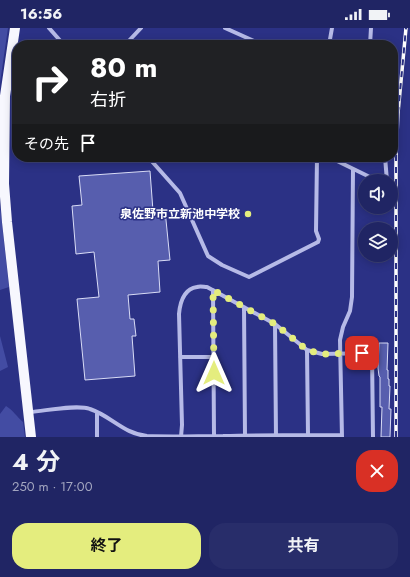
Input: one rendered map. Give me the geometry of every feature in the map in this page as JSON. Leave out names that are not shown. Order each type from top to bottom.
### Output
[{"type":"main road","points":[[13,40],[15,28]]},
{"type":"main road","points":[[12,48],[5,96],[4,184],[31,437]]},
{"type":"street","points":[[48,28],[59,40]]},
{"type":"street","points":[[130,40],[141,28]]},
{"type":"street","points":[[225,28],[248,40]]},
{"type":"street","points":[[330,40],[332,28]]},
{"type":"street","points":[[370,40],[371,28]]},
{"type":"street","points":[[152,162],[180,193],[208,256],[222,265],[249,277],[318,242],[319,239],[316,231],[317,162]]},
{"type":"street","points":[[339,162],[363,174]]},
{"type":"street","points":[[385,162],[386,174]]},
{"type":"street","points":[[28,412],[78,407],[88,408],[107,417],[133,433],[146,436],[342,436],[340,340],[343,327],[350,311],[352,297],[353,169]]},
{"type":"street","points":[[181,437],[179,314],[183,297],[188,291],[197,286],[207,287],[275,324],[307,350],[322,354],[372,353],[373,437]]},
{"type":"street","points":[[213,290],[214,436]]},
{"type":"street","points":[[244,307],[245,436]]},
{"type":"street","points":[[275,324],[276,436]]},
{"type":"street","points":[[307,350],[308,435]]},
{"type":"street","points":[[180,358],[213,357]]},
{"type":"street","points":[[97,412],[97,437]]},
{"type":"shaded area","points":[[0,28],[8,28],[0,83]]},
{"type":"shaded area","points":[[0,205],[9,287],[0,290]]},
{"type":"shaded area","points":[[0,336],[8,367],[0,371]]},
{"type":"shaded area","points":[[6,406],[11,409],[23,422],[25,437],[0,437],[0,414]]},
{"type":"building","points":[[150,171],[153,211],[165,210],[170,260],[158,261],[160,292],[128,295],[130,319],[134,319],[136,336],[132,336],[135,376],[85,380],[77,299],[99,297],[94,252],[76,254],[72,206],[82,205],[79,176]]},
{"type":"building","points":[[379,343],[388,343],[387,370],[390,386],[389,409],[391,409],[390,437],[381,437],[382,407],[380,407],[380,377],[378,368]]},
{"type":"railway","points":[[398,113],[406,28]]},
{"type":"railway","points":[[396,162],[396,437]]},
{"type":"place","name":"泉佐野市立新池中学校","points":[[248,214]]},
{"type":"route","points":[[214,373],[213,290],[275,324],[307,350],[322,354],[362,353]]}]
